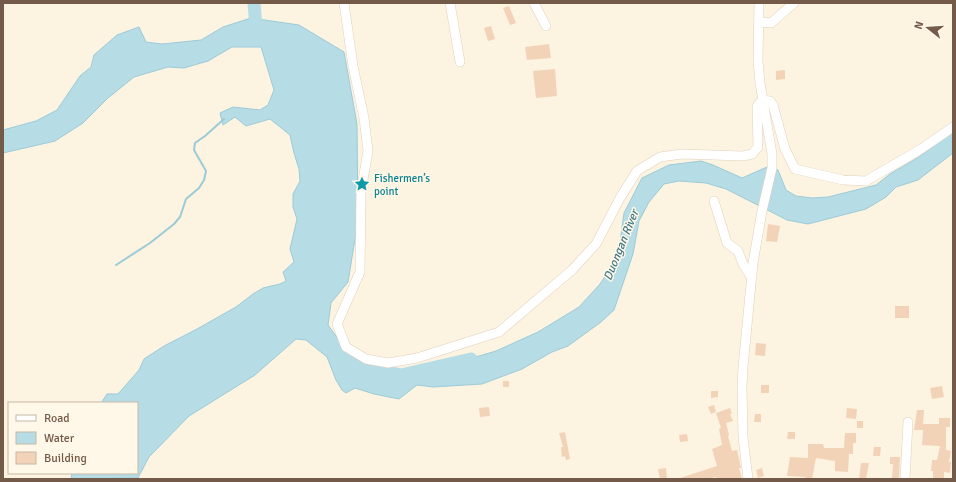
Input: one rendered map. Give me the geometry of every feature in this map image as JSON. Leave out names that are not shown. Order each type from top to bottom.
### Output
[{"type":"street","points":[[344,3],[353,66],[364,118],[368,151],[361,192],[360,272],[336,324],[346,346],[366,359],[388,363],[417,358],[499,332],[572,270],[596,244],[620,198],[637,171],[660,157],[682,154],[743,156],[752,154],[758,147],[757,106],[760,102],[765,104],[770,101],[773,105],[785,150],[794,169],[843,180],[866,181],[921,149],[953,127]]},
{"type":"street","points":[[450,3],[460,62]]},
{"type":"street","points":[[534,3],[546,26]]},
{"type":"street","points":[[748,479],[742,437],[742,387],[752,278],[762,211],[772,168],[772,154],[765,104],[760,83],[758,61],[759,3]]},
{"type":"street","points":[[758,22],[771,23],[794,3]]},
{"type":"street","points":[[714,200],[727,243],[738,251],[743,264],[752,278]]},
{"type":"street","points":[[905,479],[908,422]]},
{"type":"water","points":[[251,18],[299,25],[344,52],[357,124],[358,221],[348,282],[331,303],[328,325],[346,350],[365,365],[377,371],[398,375],[428,371],[496,351],[538,332],[579,307],[600,284],[611,267],[620,242],[624,213],[642,178],[669,165],[701,161],[742,178],[767,167],[778,170],[786,190],[796,196],[812,198],[828,197],[876,185],[890,174],[919,157],[953,131],[953,153],[918,180],[896,187],[886,197],[866,209],[808,224],[787,220],[726,189],[706,183],[679,181],[664,184],[649,202],[639,221],[633,254],[614,310],[601,322],[568,346],[552,352],[522,369],[482,384],[433,387],[417,385],[399,399],[374,394],[355,388],[346,393],[342,390],[336,380],[327,357],[306,340],[296,339],[255,375],[189,416],[149,457],[138,478],[71,479],[72,474],[138,474],[138,402],[102,402],[107,394],[118,394],[139,370],[144,359],[164,346],[236,307],[263,288],[286,281],[283,272],[294,262],[290,249],[297,219],[293,207],[293,194],[300,181],[299,169],[290,135],[270,119],[246,126],[235,117],[223,125],[220,113],[233,107],[260,110],[268,105],[274,90],[261,47],[232,47],[208,61],[184,68],[168,67],[134,77],[108,98],[83,123],[55,141],[3,153],[3,130],[36,121],[57,110],[80,76],[91,67],[94,55],[117,35],[139,27],[146,42],[162,44],[201,40],[223,27]]},
{"type":"building","points":[[509,6],[516,23],[510,25],[503,8]]},
{"type":"building","points":[[491,26],[495,39],[488,41],[484,28]]},
{"type":"building","points":[[549,44],[551,58],[527,60],[525,47]]},
{"type":"building","points":[[555,69],[557,96],[536,98],[533,71]]},
{"type":"building","points":[[785,70],[785,79],[776,80],[776,71]]},
{"type":"building","points":[[768,224],[780,226],[777,242],[766,241]]},
{"type":"building","points":[[895,306],[909,306],[909,318],[895,318]]},
{"type":"building","points":[[756,343],[766,344],[765,356],[755,355]]},
{"type":"building","points":[[503,381],[509,381],[509,387],[503,387]]},
{"type":"building","points":[[761,385],[769,385],[769,393],[761,393]]},
{"type":"building","points":[[942,386],[944,397],[932,399],[930,388]]},
{"type":"building","points":[[711,391],[718,391],[718,397],[711,398]]},
{"type":"building","points":[[714,405],[716,412],[711,414],[708,407]]},
{"type":"building","points":[[489,407],[490,416],[480,417],[479,408]]},
{"type":"building","points":[[730,408],[732,414],[730,414],[733,421],[726,423],[728,436],[732,451],[737,450],[742,479],[717,479],[716,477],[708,479],[680,479],[717,466],[712,449],[722,445],[719,429],[721,428],[716,413]]},
{"type":"building","points":[[847,408],[857,409],[856,419],[846,418]]},
{"type":"building","points":[[917,410],[924,410],[923,424],[939,424],[939,418],[950,418],[950,427],[946,427],[946,450],[951,451],[949,462],[951,462],[950,473],[944,472],[944,479],[933,479],[933,471],[931,471],[932,460],[937,460],[940,446],[922,445],[923,430],[914,430]]},
{"type":"building","points":[[755,414],[761,414],[761,422],[754,422]]},
{"type":"building","points":[[857,421],[863,421],[863,428],[857,428]]},
{"type":"building","points":[[565,432],[570,459],[566,460],[565,456],[562,457],[561,447],[563,447],[559,433]]},
{"type":"building","points":[[788,432],[795,432],[795,439],[787,439]]},
{"type":"building","points":[[845,433],[856,433],[856,443],[853,443],[853,454],[849,454],[848,472],[835,471],[835,461],[816,458],[812,479],[787,476],[790,457],[808,458],[808,444],[823,444],[824,448],[844,448]]},
{"type":"building","points":[[687,434],[688,441],[680,442],[679,435]]},
{"type":"building","points":[[874,447],[881,447],[880,456],[873,456]]},
{"type":"building","points":[[890,457],[900,457],[899,478],[892,478],[893,464],[890,464]]},
{"type":"building","points":[[861,463],[869,463],[866,479],[859,479]]},
{"type":"building","points":[[666,468],[667,479],[660,479],[658,469]]},
{"type":"building","points":[[762,468],[764,476],[758,478],[756,470]]},
{"type":"waterway","points":[[254,3],[256,27]]},
{"type":"waterway","points":[[116,265],[150,243],[174,224],[180,217],[186,199],[199,188],[204,180],[206,171],[194,150],[195,143],[224,119]]},
{"type":"waterway","name":"Duongan River","points":[[354,364],[401,375],[471,359]]},
{"type":"place","name":"Fishermen’s point","points":[[362,184]]}]
